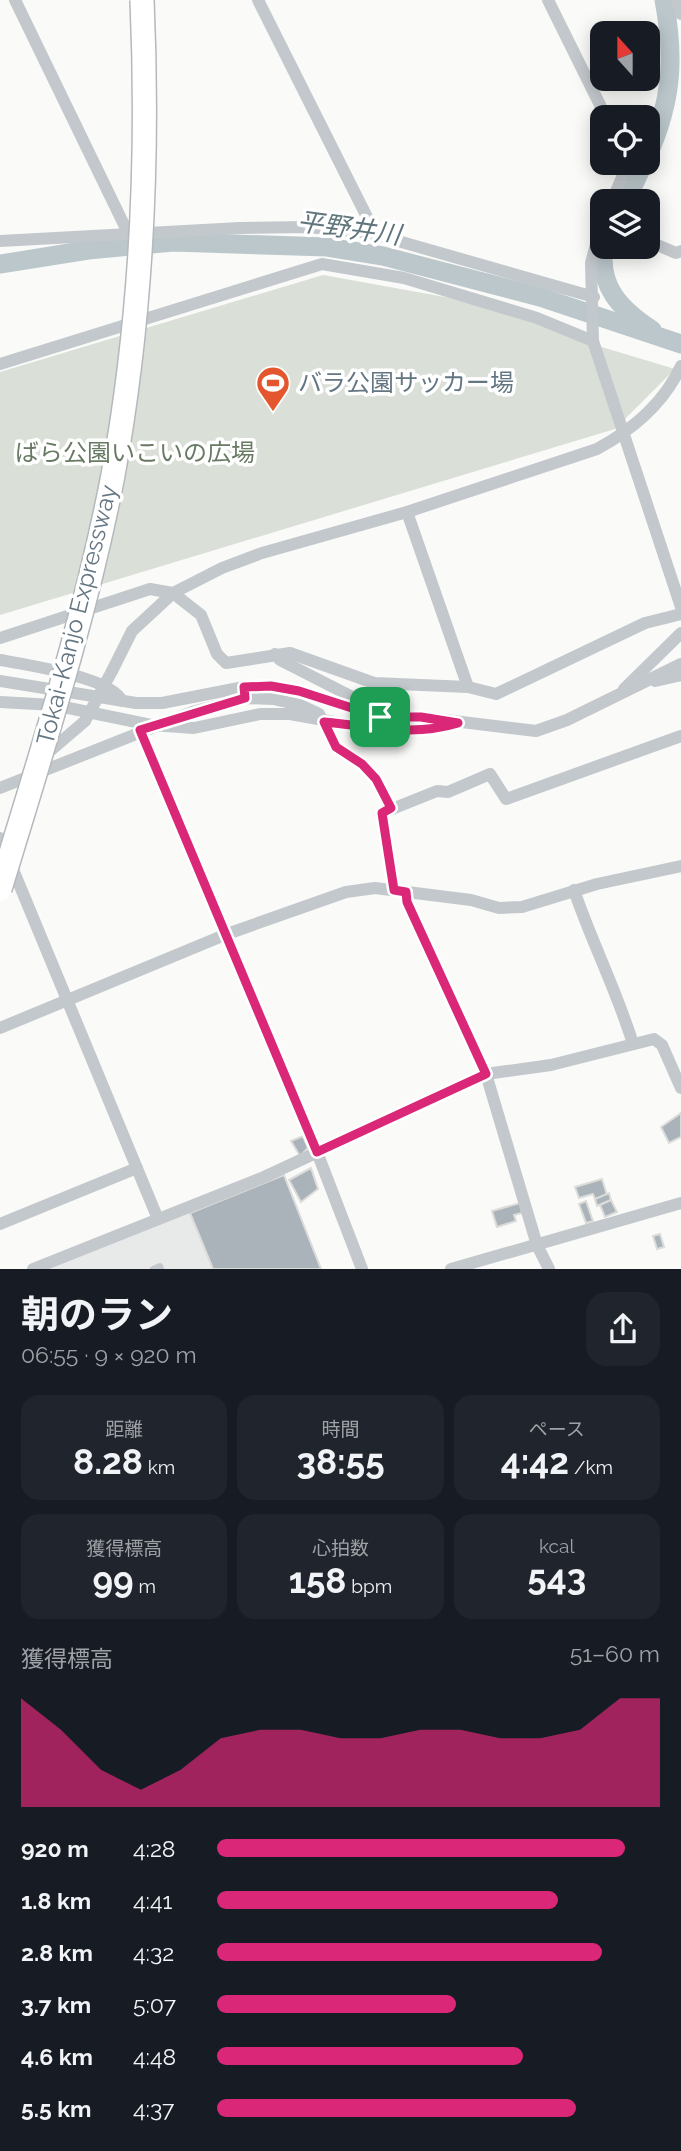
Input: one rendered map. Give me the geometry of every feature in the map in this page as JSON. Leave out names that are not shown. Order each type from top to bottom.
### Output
[{"type":"highway","name":"Tokai-Kanjo Expressway","points":[[0,889],[89,581],[113,476],[129,375],[140,278],[145,180],[142,0]]},
{"type":"street","points":[[16,0],[129,235]]},
{"type":"street","points":[[258,0],[369,221],[370,233]]},
{"type":"street","points":[[548,0],[600,105]]},
{"type":"street","points":[[677,0],[681,14]]},
{"type":"street","points":[[0,241],[267,228],[370,233],[594,299]]},
{"type":"street","points":[[660,246],[676,253],[681,251]]},
{"type":"street","points":[[592,259],[594,337],[623,435],[681,607]]},
{"type":"street","points":[[0,364],[322,264],[404,278],[594,337]]},
{"type":"street","points":[[6,786],[85,721],[132,631],[173,593],[222,568],[262,553],[407,512],[561,463],[623,435],[658,401],[679,370]]},
{"type":"street","points":[[407,512],[468,687]]},
{"type":"street","points":[[0,638],[150,589],[173,593],[201,615],[217,654],[226,663],[275,653],[290,653],[374,682],[468,687],[496,694],[645,623],[681,614]]},
{"type":"street","points":[[619,694],[681,633]]},
{"type":"street","points":[[275,653],[280,660],[374,708],[380,717]]},
{"type":"street","points":[[0,660],[60,672],[108,687],[119,694],[122,701]]},
{"type":"street","points":[[6,786],[146,728],[271,686],[299,691],[380,717],[421,717],[536,731],[681,664]]},
{"type":"street","points":[[650,679],[658,683],[681,675]]},
{"type":"street","points":[[0,681],[122,701],[162,703],[245,693],[300,705],[319,714],[336,747],[362,764],[376,779],[391,808]]},
{"type":"street","points":[[0,702],[54,705],[146,728],[194,728],[260,714],[290,714],[385,731],[443,728],[458,723]]},
{"type":"street","points":[[146,728],[362,1269]]},
{"type":"street","points":[[548,1269],[537,1245],[486,1074],[400,891],[382,813],[437,791],[448,792],[490,774],[506,799],[681,736]]},
{"type":"street","points":[[0,838],[158,1219]]},
{"type":"street","points":[[0,1028],[227,934],[345,892],[375,888],[471,900],[499,908],[522,907],[574,890],[681,866]]},
{"type":"street","points":[[574,890],[633,1044]]},
{"type":"street","points":[[33,1269],[317,1152],[486,1074],[551,1065],[654,1039],[662,1045],[681,1088]]},
{"type":"street","points":[[0,1224],[137,1168]]},
{"type":"street","points":[[451,1269],[681,1203]]},
{"type":"lane","points":[[153,1269],[160,1266],[161,1269]]},
{"type":"shaded area","points":[[284,1175],[322,1269],[48,1269]]},
{"type":"green space","name":"ばら公園いこいの広場","points":[[323,275],[506,308],[595,345],[675,369],[615,429],[0,615],[0,372]]},
{"type":"building","points":[[681,1113],[681,1137],[669,1143],[661,1127]]},
{"type":"building","points":[[303,1136],[308,1148],[300,1156],[291,1141]]},
{"type":"building","points":[[311,1168],[318,1189],[301,1202],[289,1180]]},
{"type":"building","points":[[284,1175],[321,1269],[213,1269],[190,1213]]},
{"type":"building","points":[[602,1179],[607,1195],[595,1199],[593,1194],[579,1198],[575,1187]]},
{"type":"building","points":[[609,1193],[611,1200],[597,1206],[595,1199]]},
{"type":"building","points":[[611,1200],[617,1212],[605,1217],[600,1205]]},
{"type":"building","points":[[586,1201],[593,1221],[586,1223],[579,1204]]},
{"type":"building","points":[[520,1203],[522,1213],[514,1215],[516,1221],[497,1227],[492,1211]]},
{"type":"building","points":[[660,1234],[664,1247],[657,1249],[653,1236]]},
{"type":"waterway","points":[[660,122],[667,98],[670,60],[664,0]]},
{"type":"waterway","points":[[632,189],[638,175]]},
{"type":"waterway","name":"平野井川","points":[[0,264],[88,250],[173,242],[327,247],[383,256],[540,297],[681,344]]},
{"type":"waterway","points":[[603,259],[604,273],[614,295],[630,314],[652,330]]},
{"type":"place","name":"バラ公園サッカー場","points":[[273,413]]},
{"type":"route","points":[[271,686],[299,691],[380,717],[421,717],[458,723],[443,728],[385,731],[324,722],[336,747],[362,764],[376,779],[388,799],[391,808],[382,813],[395,882],[394,890],[406,892],[407,902],[486,1074],[317,1152],[140,730],[245,698],[244,687],[271,686]]}]
